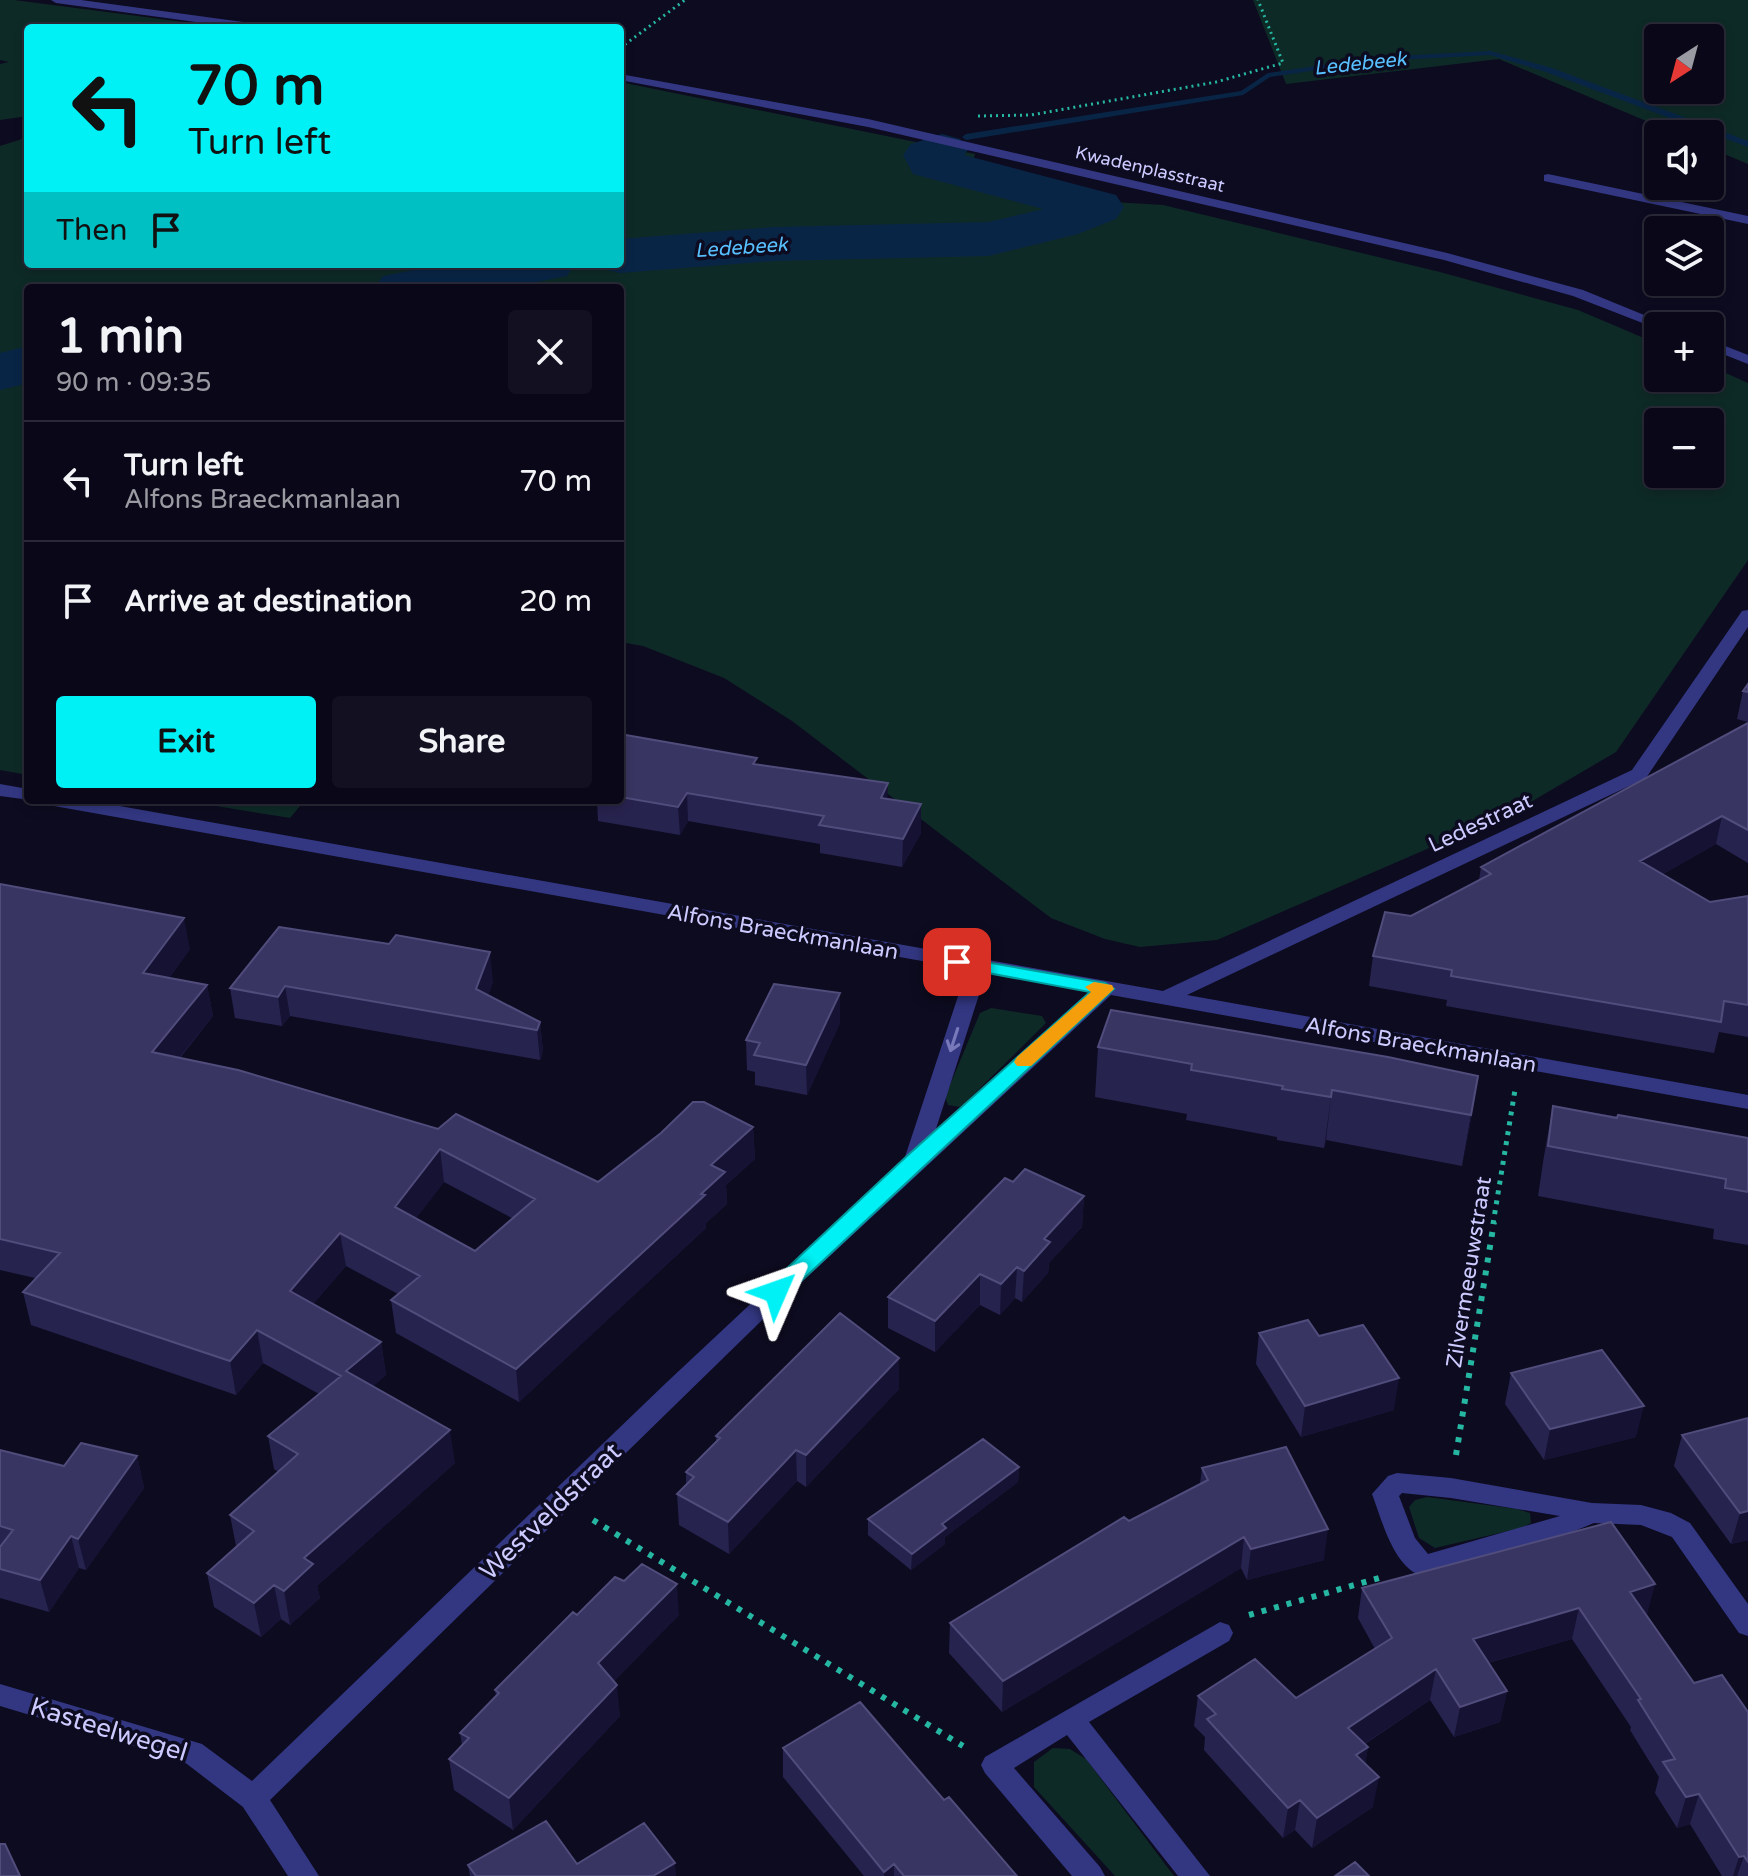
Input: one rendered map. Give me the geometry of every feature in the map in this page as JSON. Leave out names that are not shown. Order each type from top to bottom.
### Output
[{"type":"street","points":[[56,0],[235,24]]},
{"type":"street","name":"Kwadenplasstraat","points":[[624,78],[868,123],[1447,257],[1578,293],[1644,318]]},
{"type":"street","points":[[1548,178],[1748,220]]},
{"type":"street","points":[[1724,350],[1748,360]]},
{"type":"street","name":"Ledestraat","points":[[1167,997],[1639,774],[1748,615]]},
{"type":"street","points":[[0,790],[24,794]]},
{"type":"street","name":"Alfons Braeckmanlaan","points":[[76,804],[1748,1102]]},
{"type":"street","name":"Westveldstraat","points":[[915,1160],[978,966]]},
{"type":"street","name":"Westveldstraat","points":[[253,1798],[915,1160],[1105,989]]},
{"type":"street","points":[[1592,1513],[1555,1529],[1422,1566],[1404,1542],[1385,1494],[1397,1483],[1451,1488],[1592,1513],[1641,1515],[1662,1520],[1681,1530],[1748,1625]]},
{"type":"street","points":[[1090,1876],[995,1765],[1220,1633]]},
{"type":"street","name":"Kasteelwegel","points":[[0,1695],[192,1752],[253,1798]]},
{"type":"street","points":[[1070,1719],[1195,1876]]},
{"type":"street","points":[[253,1798],[304,1876]]},
{"type":"path","points":[[624,45],[685,0]]},
{"type":"path","points":[[969,115],[1031,115],[1216,82],[1283,63],[1258,0]]},
{"type":"path","name":"Zilvermeeuwstraat","points":[[1451,1488],[1520,1062]]},
{"type":"path","points":[[561,1500],[995,1765]]},
{"type":"path","points":[[1220,1633],[1243,1617],[1422,1566]]},
{"type":"green space","points":[[0,0],[199,24],[24,24],[24,117],[0,120],[0,64],[9,62],[0,60]]},
{"type":"green space","points":[[1253,0],[1748,0],[1748,164],[1724,154],[1724,120],[1644,120],[1499,59],[1286,84]]},
{"type":"green space","points":[[624,83],[975,154],[972,165],[1067,193],[1113,202],[1163,205],[1440,272],[1578,310],[1644,338],[1644,392],[1724,392],[1724,372],[1748,383],[1748,560],[1616,752],[1517,810],[1217,940],[1140,947],[1105,939],[1051,918],[792,721],[724,678],[643,646],[624,643],[624,284],[24,284],[24,774],[0,770],[0,146],[24,138],[24,268],[624,268]]},
{"type":"green space","points":[[204,804],[302,804],[290,818]]},
{"type":"green space","points":[[991,1008],[1042,1016],[1046,1023],[964,1104],[960,1107],[948,1105],[945,1097],[980,1013]]},
{"type":"green space","points":[[1427,1497],[1517,1509],[1530,1513],[1531,1523],[1435,1548],[1419,1538],[1409,1507],[1415,1500]]},
{"type":"green space","points":[[1053,1748],[1070,1749],[1086,1759],[1174,1876],[1115,1876],[1034,1787],[1034,1762]]},
{"type":"building","points":[[1748,723],[1748,830],[1722,816],[1640,861],[1710,902],[1748,896],[1748,1005],[1724,1001],[1721,1022],[1451,976],[1452,970],[1373,956],[1385,912],[1411,916],[1491,874],[1481,867]]},
{"type":"building","points":[[624,735],[757,758],[753,764],[888,783],[881,798],[921,804],[903,839],[819,825],[824,816],[687,793],[678,807],[624,798]]},
{"type":"building","points":[[0,884],[184,918],[143,973],[207,985],[152,1052],[238,1070],[438,1129],[456,1114],[598,1182],[661,1133],[693,1102],[704,1102],[753,1127],[711,1165],[725,1172],[701,1194],[705,1195],[516,1369],[391,1300],[420,1276],[340,1233],[290,1291],[381,1342],[346,1371],[450,1430],[304,1558],[313,1564],[284,1591],[274,1585],[254,1603],[207,1573],[254,1531],[230,1515],[298,1454],[268,1436],[341,1376],[257,1330],[230,1361],[23,1292],[60,1253],[0,1239]],"holes":[[[440,1149],[535,1199],[475,1251],[395,1207]]]},
{"type":"building","points":[[279,927],[389,944],[396,935],[490,952],[476,989],[540,1022],[537,1030],[285,986],[278,997],[230,988]]},
{"type":"building","points":[[774,984],[840,993],[806,1065],[754,1055],[760,1043],[746,1040]]},
{"type":"building","points":[[1111,1010],[1388,1057],[1478,1076],[1471,1115],[1332,1090],[1331,1097],[1282,1089],[1283,1086],[1191,1070],[1192,1064],[1098,1047]]},
{"type":"building","points":[[1553,1106],[1748,1138],[1748,1192],[1725,1188],[1726,1179],[1548,1146]]},
{"type":"building","points":[[1025,1169],[1084,1196],[1044,1239],[1050,1242],[1024,1271],[1017,1267],[1001,1284],[980,1274],[935,1321],[888,1297],[1005,1178],[1013,1182]]},
{"type":"building","points":[[840,1313],[899,1358],[806,1455],[796,1450],[728,1522],[677,1494],[694,1477],[686,1472],[720,1438],[716,1436]]},
{"type":"building","points":[[1308,1320],[1319,1336],[1363,1325],[1399,1378],[1305,1406],[1259,1333]]},
{"type":"building","points":[[1602,1350],[1644,1406],[1550,1429],[1511,1373]]},
{"type":"building","points":[[1748,1418],[1748,1511],[1740,1513],[1682,1435]]},
{"type":"building","points":[[983,1439],[1019,1467],[942,1524],[946,1528],[912,1554],[868,1519]]},
{"type":"building","points":[[81,1443],[137,1456],[78,1539],[71,1536],[40,1580],[0,1569],[0,1547],[13,1530],[0,1526],[0,1450],[64,1466]]},
{"type":"building","points":[[1286,1447],[1328,1529],[1251,1549],[1244,1537],[1003,1681],[950,1623],[1124,1517],[1129,1521],[1208,1480],[1202,1468]]},
{"type":"building","points":[[1611,1522],[1655,1584],[1630,1592],[1694,1683],[1722,1675],[1748,1712],[1748,1862],[1744,1856],[1739,1857],[1699,1794],[1686,1797],[1663,1762],[1675,1759],[1638,1700],[1641,1699],[1579,1608],[1473,1639],[1507,1691],[1460,1707],[1436,1669],[1348,1728],[1368,1747],[1356,1755],[1379,1777],[1317,1818],[1300,1800],[1288,1808],[1207,1719],[1216,1714],[1198,1696],[1255,1659],[1296,1698],[1392,1638],[1362,1588]]},
{"type":"building","points":[[642,1564],[677,1584],[598,1663],[617,1685],[509,1798],[449,1759],[469,1738],[460,1733],[499,1693],[495,1690],[573,1612],[577,1615],[615,1577],[624,1581]]},
{"type":"building","points":[[860,1702],[944,1800],[949,1797],[1017,1876],[904,1876],[894,1864],[884,1872],[783,1748]]},
{"type":"building","points":[[546,1821],[577,1864],[644,1823],[675,1863],[653,1876],[476,1876],[468,1865]]},
{"type":"building","points":[[0,1844],[5,1844],[20,1876],[0,1876]]},
{"type":"building","points":[[1355,1862],[1369,1876],[1335,1876]]},
{"type":"waterway","name":"Ledebeek","points":[[966,137],[1243,93],[1268,75],[1378,59],[1490,53],[1549,70],[1748,144]]},
{"type":"waterway","name":"Ledebeek","points":[[624,256],[775,244],[989,239],[1059,222],[1097,207],[932,163],[929,155],[942,150]]},
{"type":"waterway","name":"Ledebeek","points":[[427,284],[523,268]]},
{"type":"waterway","name":"Ledebeek","points":[[0,372],[24,365]]},
{"type":"slow traffic","points":[[1024,1062],[1105,989],[1094,987]]},
{"type":"route","points":[[776,1292],[915,1160],[1105,989],[957,962]]}]
